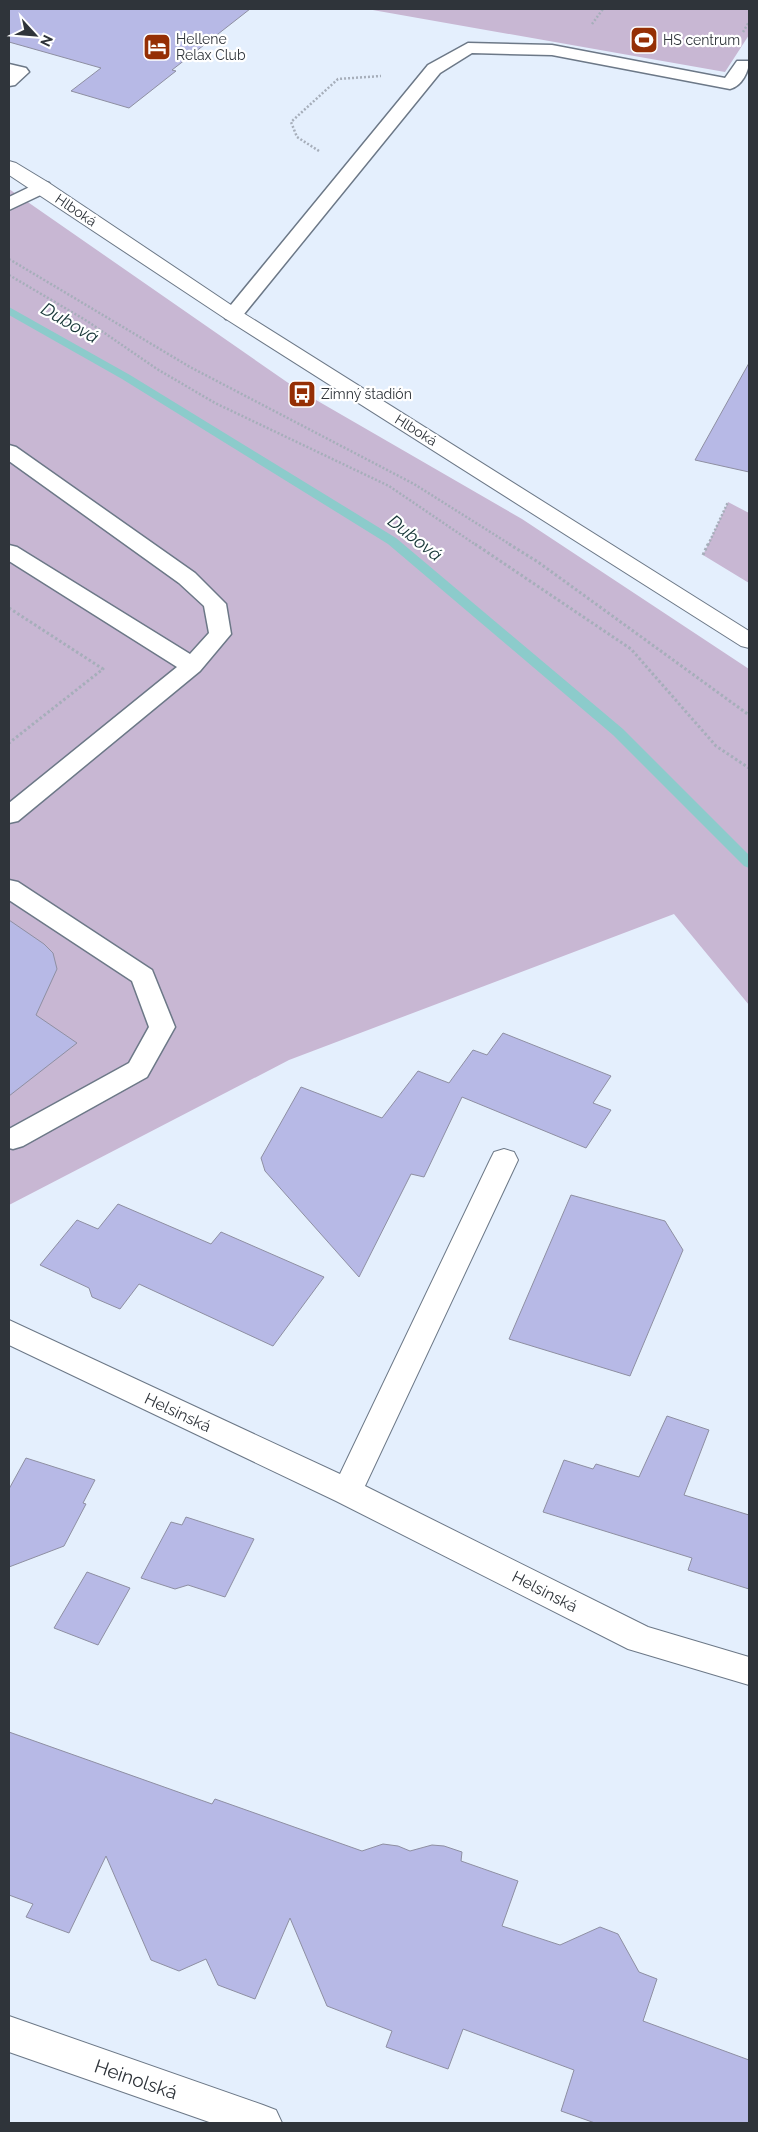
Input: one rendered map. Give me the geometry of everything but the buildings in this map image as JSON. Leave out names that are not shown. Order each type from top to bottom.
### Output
[{"type":"street","name":"Hlboká","points":[[9,168],[42,187],[233,314],[749,641]]},
{"type":"street","points":[[347,1492],[504,1160]]},
{"type":"street","name":"Helsinská","points":[[9,1332],[347,1492],[640,1639],[749,1671]]},
{"type":"street","name":"Heinolská","points":[[9,2034],[263,2123]]},
{"type":"lane","points":[[233,314],[434,69],[468,48],[552,50],[730,84],[743,65],[749,66]]},
{"type":"lane","points":[[9,69],[20,72],[9,81]]},
{"type":"lane","points":[[9,204],[42,187]]},
{"type":"lane","points":[[9,451],[187,578],[215,604],[220,634],[192,666],[9,815]]},
{"type":"lane","points":[[9,552],[192,666]]},
{"type":"lane","points":[[9,888],[143,976],[162,1027],[138,1070],[12,1139]]},
{"type":"path","points":[[342,182],[319,152],[296,138],[291,122],[338,79],[429,75]]},
{"type":"path","points":[[9,259],[190,367],[414,484],[538,562],[749,716]]},
{"type":"path","points":[[9,275],[87,320],[157,370],[215,403],[389,486],[442,521],[570,610],[631,649],[716,746],[749,768]]},
{"type":"path","points":[[703,555],[728,502]]},
{"type":"path","points":[[9,608],[104,669],[9,743]]},
{"type":"shaded area","name":"HS centrum","points":[[367,9],[749,9],[749,35],[725,72]]},
{"type":"shaded area","points":[[9,189],[297,389],[522,519],[749,669],[749,1005],[674,914],[289,1060],[9,1205]]},
{"type":"shaded area","points":[[728,502],[749,513],[749,583],[703,555]]},
{"type":"waterway","name":"Dubová","points":[[9,310],[126,377],[392,541],[618,732],[749,863]]},
{"type":"place","name":"HS centrum","points":[[644,40]]},
{"type":"place","name":"Hellene Relax Club","points":[[157,47]]},
{"type":"place","name":"Zimný štadión","points":[[302,394]]}]
